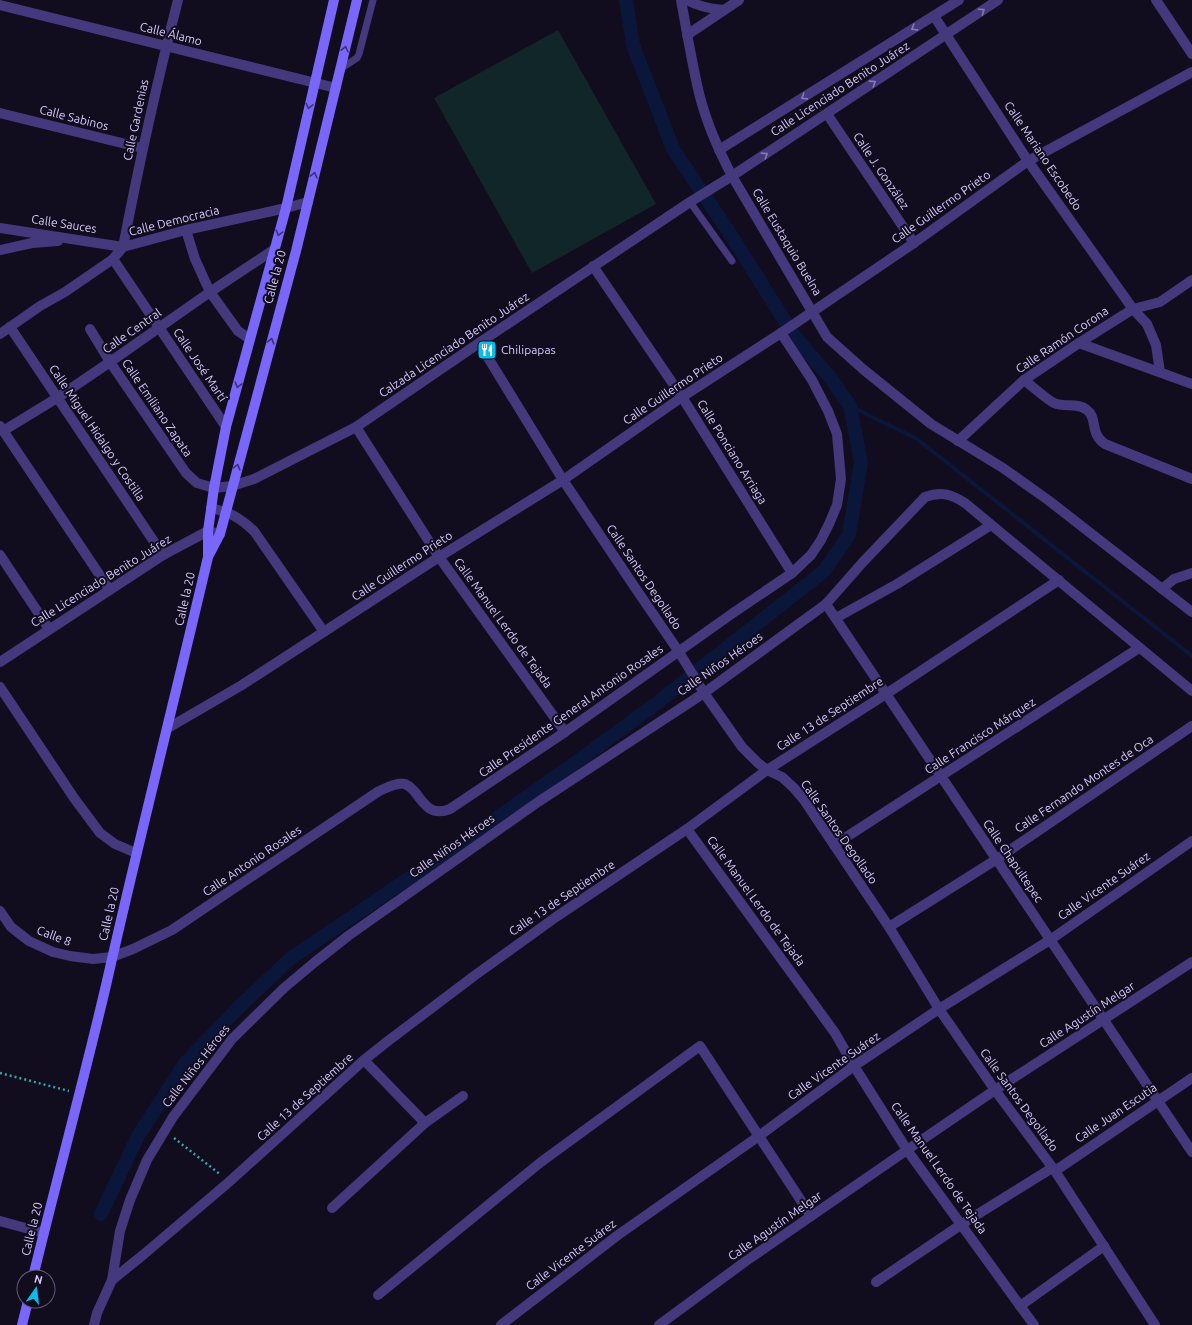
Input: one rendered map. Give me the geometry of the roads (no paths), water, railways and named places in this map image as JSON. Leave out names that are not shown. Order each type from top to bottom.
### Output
[{"type":"street","name":"Calle Gardenias","points":[[123,247],[142,148],[178,0]]},
{"type":"street","name":"Calle la 20","points":[[36,1269],[136,853],[168,728],[208,557],[208,531],[211,508],[226,427],[286,208],[334,0]]},
{"type":"street","name":"Calle la 20","points":[[208,557],[220,534],[296,251],[357,0]]},
{"type":"street","name":"Calle Eustaquio Buelna","points":[[681,0],[700,97],[728,179],[810,313],[827,337],[864,370],[931,424],[1003,468],[1048,500],[1192,612]]},
{"type":"street","points":[[688,0],[700,6],[724,10]]},
{"type":"street","points":[[687,35],[739,0]]},
{"type":"street","name":"Calle Licenciado Benito Juárez","points":[[719,150],[959,0]]},
{"type":"street","name":"Calle Licenciado Benito Juárez","points":[[693,200],[728,179],[998,0]]},
{"type":"street","points":[[1156,0],[1192,54]]},
{"type":"street","name":"Calle Álamo","points":[[0,5],[336,88]]},
{"type":"street","name":"Calle Mariano Escobedo","points":[[934,16],[1028,161],[1133,309],[1147,324],[1156,344],[1160,372]]},
{"type":"street","name":"Calle Guillermo Prieto","points":[[168,728],[242,685],[439,557],[563,480],[682,397],[783,332],[914,243],[1028,161],[1192,72]]},
{"type":"street","name":"Calle Sabinos","points":[[0,113],[142,148]]},
{"type":"street","name":"Calle J. González","points":[[827,114],[914,243]]},
{"type":"street","name":"Calzada Licenciado Benito Juárez","points":[[214,488],[232,486],[254,479],[356,428],[593,266],[693,200]]},
{"type":"street","name":"Calle Democracia","points":[[0,334],[40,306],[65,292],[113,259],[123,247],[186,230],[308,202]]},
{"type":"street","name":"Calle Sauces","points":[[0,228],[123,247]]},
{"type":"street","points":[[186,230],[195,259],[210,292],[238,331],[250,339]]},
{"type":"street","points":[[0,250],[32,243],[72,239]]},
{"type":"street","name":"Calle Central","points":[[2,429],[57,398],[275,249]]},
{"type":"street","name":"Calle José Martí","points":[[113,259],[226,427]]},
{"type":"street","name":"Calle Ponciano Arriaga","points":[[593,266],[682,397],[792,573]]},
{"type":"street","name":"Calle Ramón Corona","points":[[958,441],[1024,380],[1133,309],[1160,302],[1192,280]]},
{"type":"street","name":"Calle Miguel Hidalgo y Costilla","points":[[10,326],[163,555]]},
{"type":"street","name":"Calle Emiliano Zapata","points":[[90,329],[110,362],[186,473],[197,483],[214,488]]},
{"type":"street","name":"Calle Presidente General Antonio Rosales","points":[[405,784],[411,787],[422,802],[431,810],[436,812],[450,809],[681,655],[792,573],[811,555],[829,524],[836,505],[841,479],[837,434],[828,411],[812,380],[783,332]]},
{"type":"street","points":[[1079,343],[1192,384]]},
{"type":"street","name":"Calle Santos Degollado","points":[[479,344],[563,480],[681,655],[701,688],[742,747],[767,770],[782,777],[804,800],[889,927],[939,1009],[995,1090],[1053,1169],[1155,1325]]},
{"type":"street","points":[[1024,380],[1054,403],[1068,406],[1083,406],[1089,411],[1092,417],[1097,437],[1105,444],[1192,479]]},
{"type":"street","name":"Calle Manuel Lerdo de Tejada","points":[[356,428],[439,557],[565,732]]},
{"type":"street","points":[[2,429],[109,589]]},
{"type":"street","name":"Calle Niños Héroes","points":[[94,1325],[97,1313],[112,1280],[120,1231],[130,1200],[147,1160],[164,1131],[232,1039],[284,988],[348,936],[701,688],[826,604],[863,562],[925,497],[935,494],[948,495],[957,498],[991,525]]},
{"type":"street","points":[[211,508],[226,512],[241,519],[254,531],[324,632]]},
{"type":"street","points":[[836,618],[897,584],[991,525],[1192,691]]},
{"type":"street","points":[[208,531],[220,534]]},
{"type":"street","name":"Calle Licenciado Benito Juárez","points":[[0,662],[109,589],[163,555],[208,531]]},
{"type":"street","points":[[0,555],[49,629]]},
{"type":"street","points":[[1162,589],[1174,579],[1192,573]]},
{"type":"street","name":"Calle 13 de Septiembre","points":[[112,1280],[229,1182],[364,1060],[474,976],[556,917],[687,829],[767,770],[1059,580]]},
{"type":"street","name":"Calle Chapultepec","points":[[826,604],[1192,1152]]},
{"type":"street","name":"Calle Francisco Márquez","points":[[834,845],[1139,648]]},
{"type":"street","points":[[0,688],[74,798],[100,833],[115,844],[136,853]]},
{"type":"street","name":"Calle Fernando Montes de Oca","points":[[889,927],[996,860],[1192,726]]},
{"type":"street","name":"Calle Antonio Rosales","points":[[112,957],[133,949],[172,930],[379,791],[392,785],[405,784]]},
{"type":"street","name":"Calle Manuel Lerdo de Tejada","points":[[687,829],[835,1033],[907,1150],[1034,1325]]},
{"type":"street","name":"Calle Vicente Suárez","points":[[501,1325],[618,1235],[759,1136],[854,1066],[939,1009],[1050,940],[1192,841]]},
{"type":"street","name":"Calle 8","points":[[0,911],[11,927],[29,940],[53,952],[93,959],[112,957]]},
{"type":"street","name":"Calle Agustín Melgar","points":[[659,1325],[746,1261],[995,1090],[1192,962]]},
{"type":"street","points":[[378,1295],[542,1162],[700,1046],[811,1216]]},
{"type":"street","points":[[364,1060],[425,1123]]},
{"type":"street","name":"Calle Juan Escutia","points":[[962,1224],[1053,1169],[1192,1078]]},
{"type":"street","points":[[332,1208],[425,1123],[463,1096]]},
{"type":"street","points":[[0,1221],[44,1233]]},
{"type":"street","points":[[876,1282],[962,1224]]},
{"type":"street","points":[[1020,1306],[1104,1246]]},
{"type":"street","points":[[22,1325],[26,1309]]},
{"type":"lane","points":[[340,69],[357,58],[359,54],[374,0]]},
{"type":"lane","points":[[693,200],[732,261]]},
{"type":"waterway","points":[[101,1214],[138,1136],[186,1062],[240,1006],[291,958],[473,835],[653,706],[824,571],[849,535],[861,462],[850,406],[832,380],[793,334],[729,232],[673,149],[633,45],[626,0]]},
{"type":"waterway","points":[[850,406],[917,439],[1192,656]]},
{"type":"place","name":"Chilipapas","points":[[487,350]]}]
